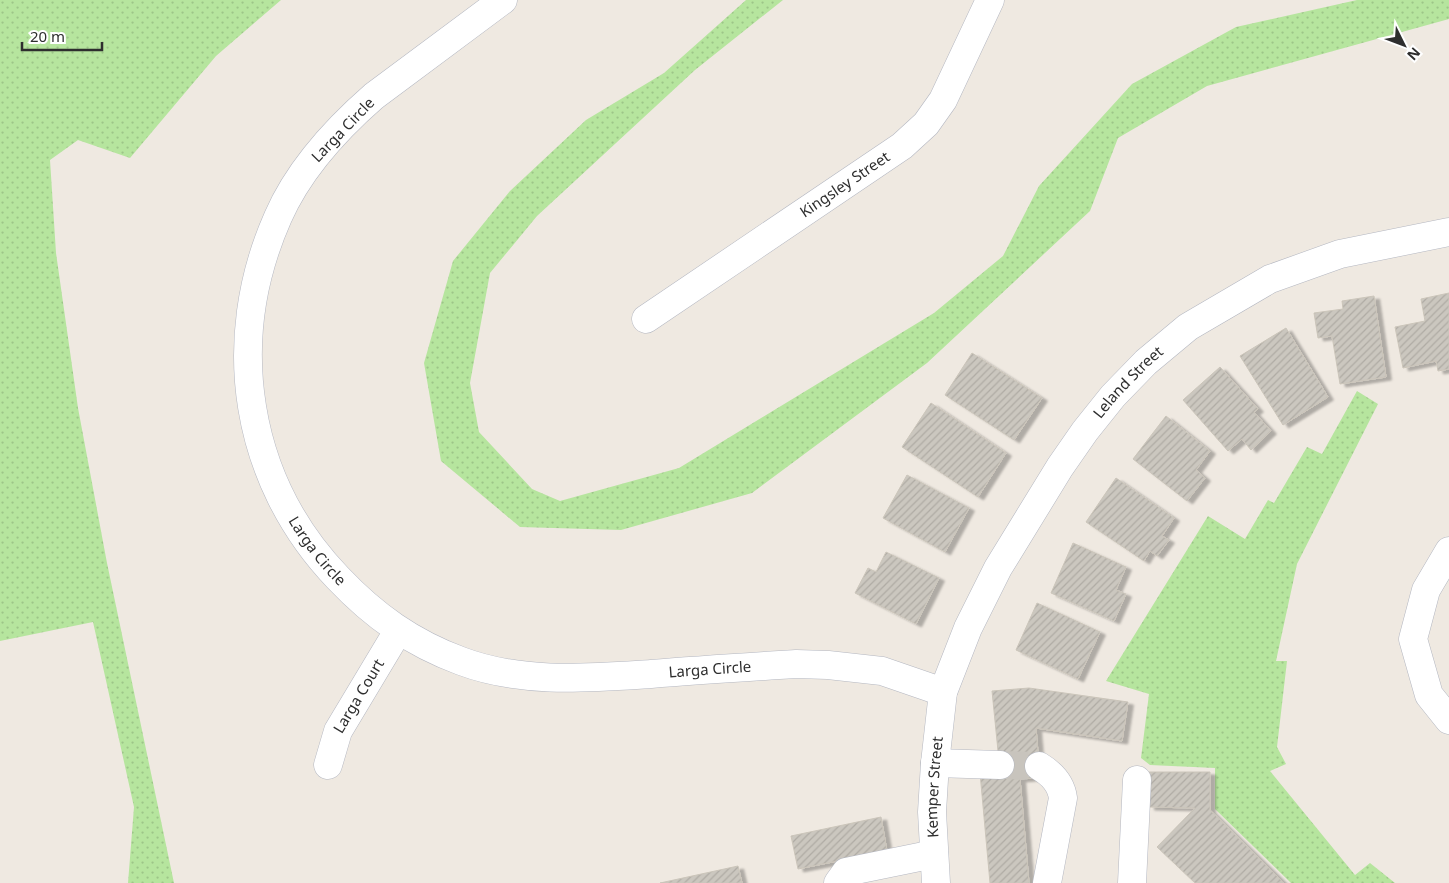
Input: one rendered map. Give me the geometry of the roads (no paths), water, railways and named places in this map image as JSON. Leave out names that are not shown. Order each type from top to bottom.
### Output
[{"type":"street","name":"Larga Circle","points":[[504,0],[374,96],[349,119],[323,146],[293,188],[279,215],[263,258],[255,291],[248,339],[248,386],[263,456],[275,488],[301,531],[330,570],[357,598],[398,631],[461,661],[504,673],[541,677],[579,678],[796,664],[828,664],[882,670],[943,692]]},
{"type":"street","name":"Kingsley Street","points":[[646,319],[902,146],[926,124],[943,100],[990,0]]},
{"type":"street","name":"Leland Street","points":[[943,692],[968,628],[1003,559],[1060,467],[1086,431],[1114,396],[1146,362],[1188,327],[1270,279],[1340,254],[1449,232]]},
{"type":"street","points":[[1449,551],[1426,590],[1413,639],[1429,695],[1449,720]]},
{"type":"street","name":"Larga Court","points":[[328,765],[338,731],[398,631]]},
{"type":"street","name":"Kemper Street","points":[[936,883],[932,812],[943,692]]},
{"type":"street","points":[[935,763],[1000,765]]},
{"type":"street","points":[[1039,766],[1055,779],[1061,787],[1063,798],[1047,883]]},
{"type":"street","points":[[1132,883],[1137,780]]},
{"type":"street","points":[[838,883],[846,872],[934,854]]},
{"type":"tunnel","points":[[1000,765],[1039,766]]}]
